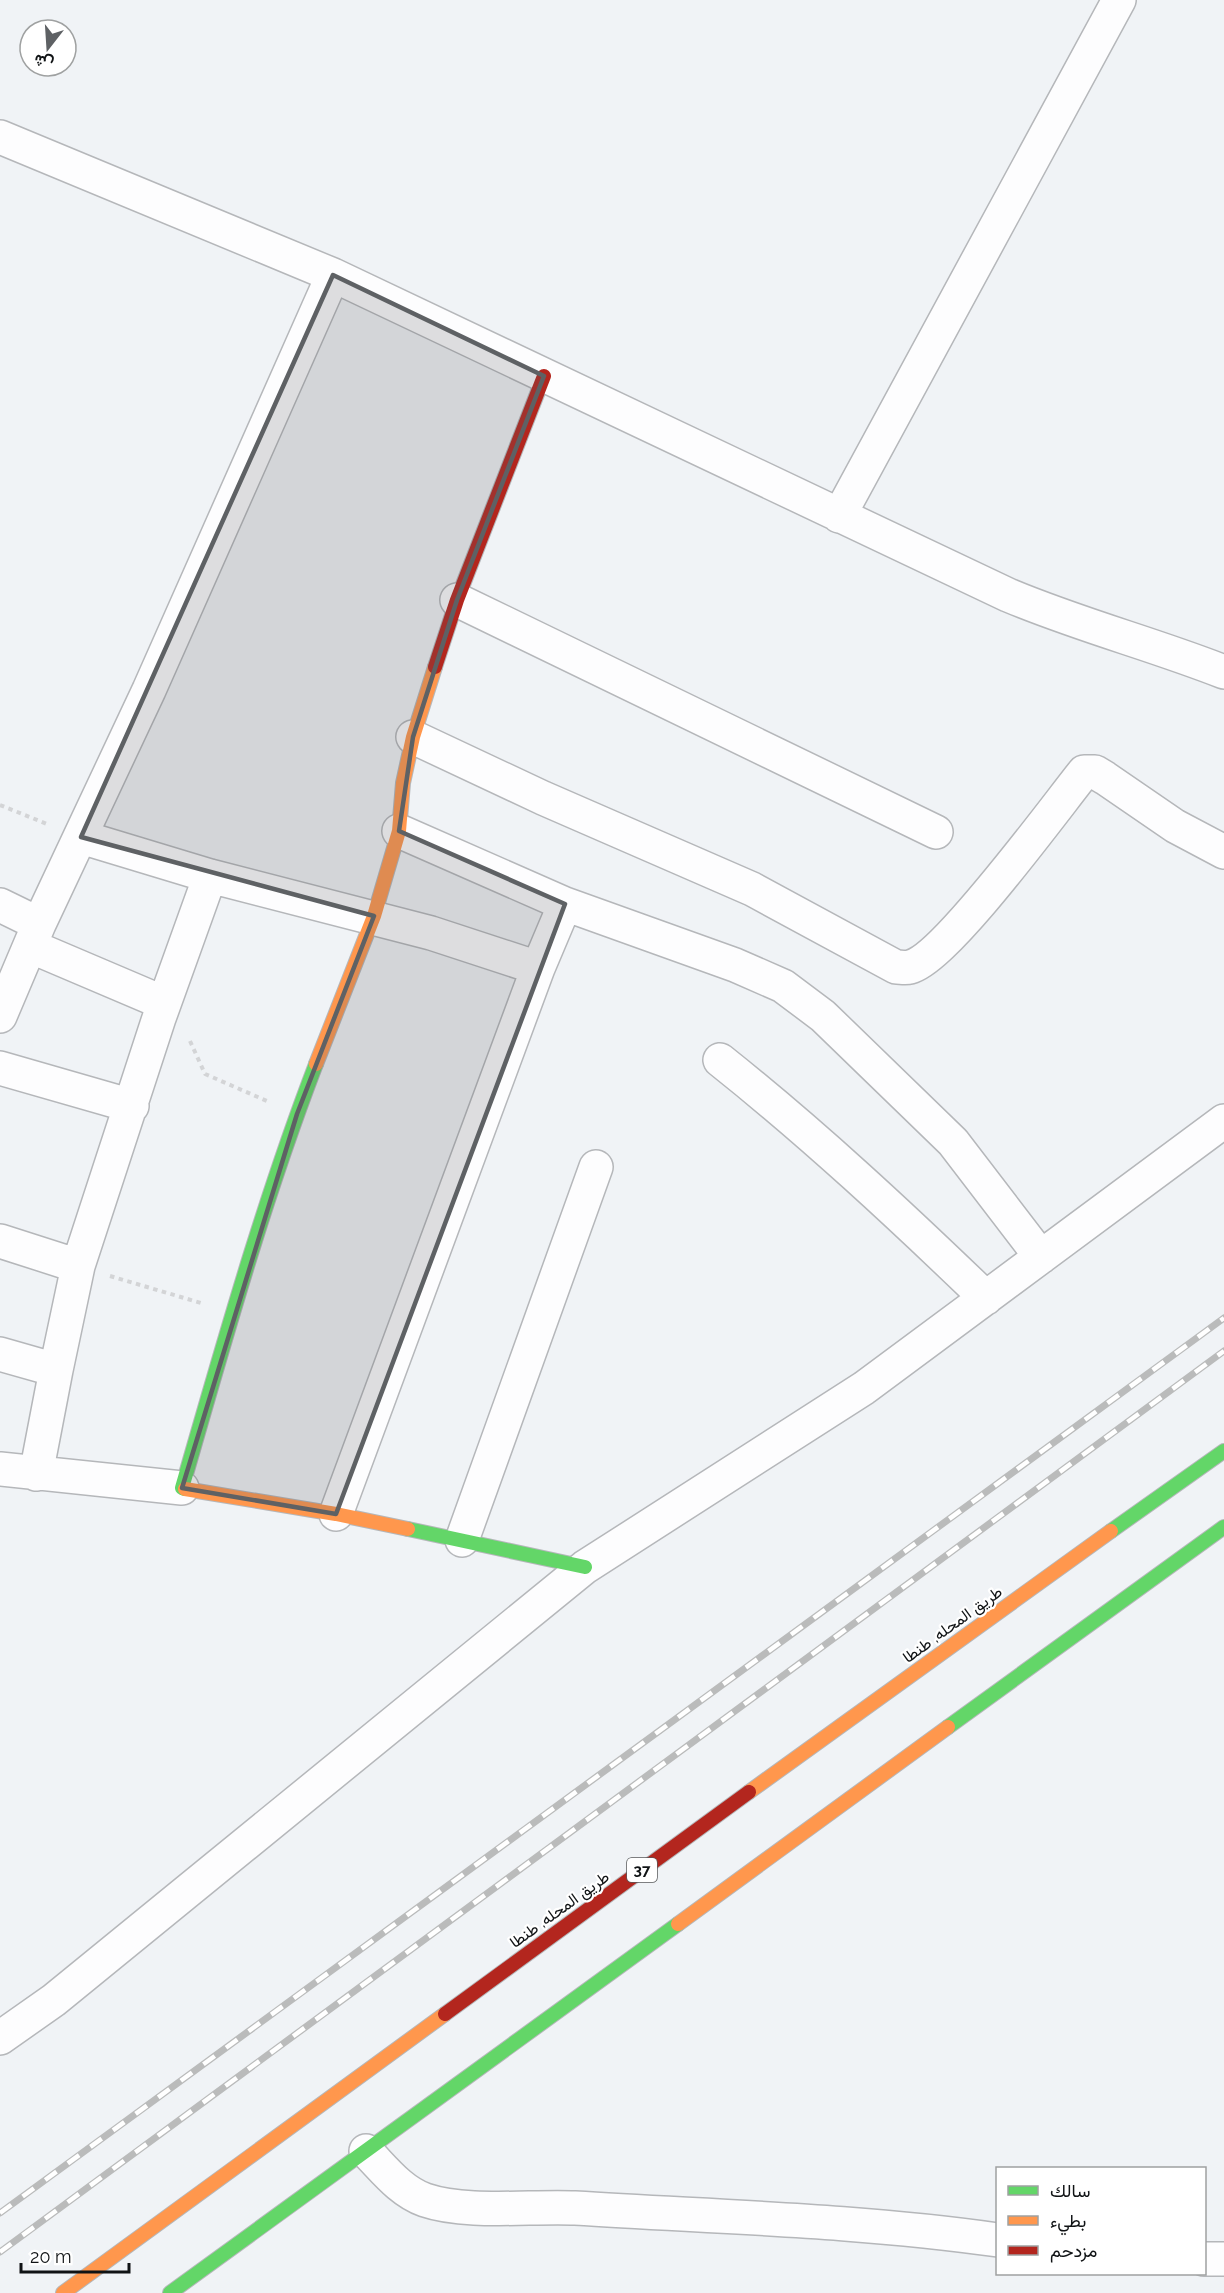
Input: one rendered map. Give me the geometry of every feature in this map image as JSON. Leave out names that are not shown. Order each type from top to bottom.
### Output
[{"type":"main road","points":[[544,376],[457,600],[413,737],[403,783],[399,831],[374,916],[297,1114],[233,1313],[182,1488],[336,1514],[585,1567]]},
{"type":"main road","name":"طريق المحله, طنطا","points":[[63,2293],[997,1611],[1224,1451]]},
{"type":"main road","points":[[170,2293],[1224,1527]]},
{"type":"street","points":[[839,516],[1119,0]]},
{"type":"street","points":[[0,137],[333,275],[839,516],[1048,612],[1178,654],[1224,672]]},
{"type":"street","points":[[0,1016],[34,935],[81,837],[333,275]]},
{"type":"street","points":[[457,600],[936,832]]},
{"type":"street","points":[[413,737],[543,798],[752,889],[896,967],[910,967],[943,942],[988,894],[1084,772],[1095,772],[1175,826],[1224,852]]},
{"type":"street","points":[[399,831],[565,904],[762,976],[783,986],[823,1016],[953,1142],[1041,1257]]},
{"type":"street","points":[[81,837],[210,876],[374,916],[538,968]]},
{"type":"street","points":[[36,1474],[78,1266],[162,1011],[210,876]]},
{"type":"street","points":[[336,1514],[538,968],[565,904]]},
{"type":"street","points":[[0,905],[34,935],[162,1011]]},
{"type":"street","points":[[720,1060],[776,1104],[886,1201],[986,1298]]},
{"type":"street","points":[[0,1068],[132,1106]]},
{"type":"street","points":[[0,2038],[54,2000],[585,1567],[864,1389],[1224,1121]]},
{"type":"street","points":[[462,1540],[596,1167]]},
{"type":"street","points":[[0,1241],[78,1266]]},
{"type":"street","points":[[0,1354],[56,1370]]},
{"type":"street","points":[[0,1469],[182,1488]]},
{"type":"street","points":[[366,2151],[404,2189],[425,2200],[454,2206],[557,2207],[745,2218],[947,2233],[996,2240]]},
{"type":"street","points":[[1206,2259],[1224,2259]]},
{"type":"path","points":[[0,805],[81,837]]},
{"type":"path","points":[[162,1011],[187,1036],[205,1074],[297,1114]]},
{"type":"path","points":[[78,1266],[233,1313]]},
{"type":"highlighted area","points":[[333,275],[544,376],[457,600],[413,737],[399,831],[565,904],[336,1514],[182,1488],[297,1114],[374,916],[81,837]]},
{"type":"railway","points":[[0,2213],[1224,1318]]},
{"type":"railway","points":[[0,2252],[1224,1351]]},
{"type":"traffic: fast","points":[[185,1489],[182,1488],[245,1274],[278,1168],[316,1064]]},
{"type":"traffic: fast","points":[[1111,1531],[1224,1451]]},
{"type":"traffic: fast","points":[[948,1727],[1224,1527]]},
{"type":"traffic: fast","points":[[408,1529],[585,1567]]},
{"type":"traffic: fast","points":[[170,2293],[678,1924]]},
{"type":"traffic: slow","points":[[316,1064],[374,916],[399,831],[403,783],[413,737],[435,667]]},
{"type":"traffic: slow","points":[[185,1489],[336,1514],[408,1529]]},
{"type":"traffic: slow","points":[[749,1792],[1111,1531]]},
{"type":"traffic: slow","points":[[678,1924],[948,1727]]},
{"type":"traffic: slow","points":[[63,2293],[445,2014]]},
{"type":"traffic: jam","points":[[435,667],[457,600],[544,376]]},
{"type":"traffic: jam","points":[[445,2014],[749,1792]]}]
